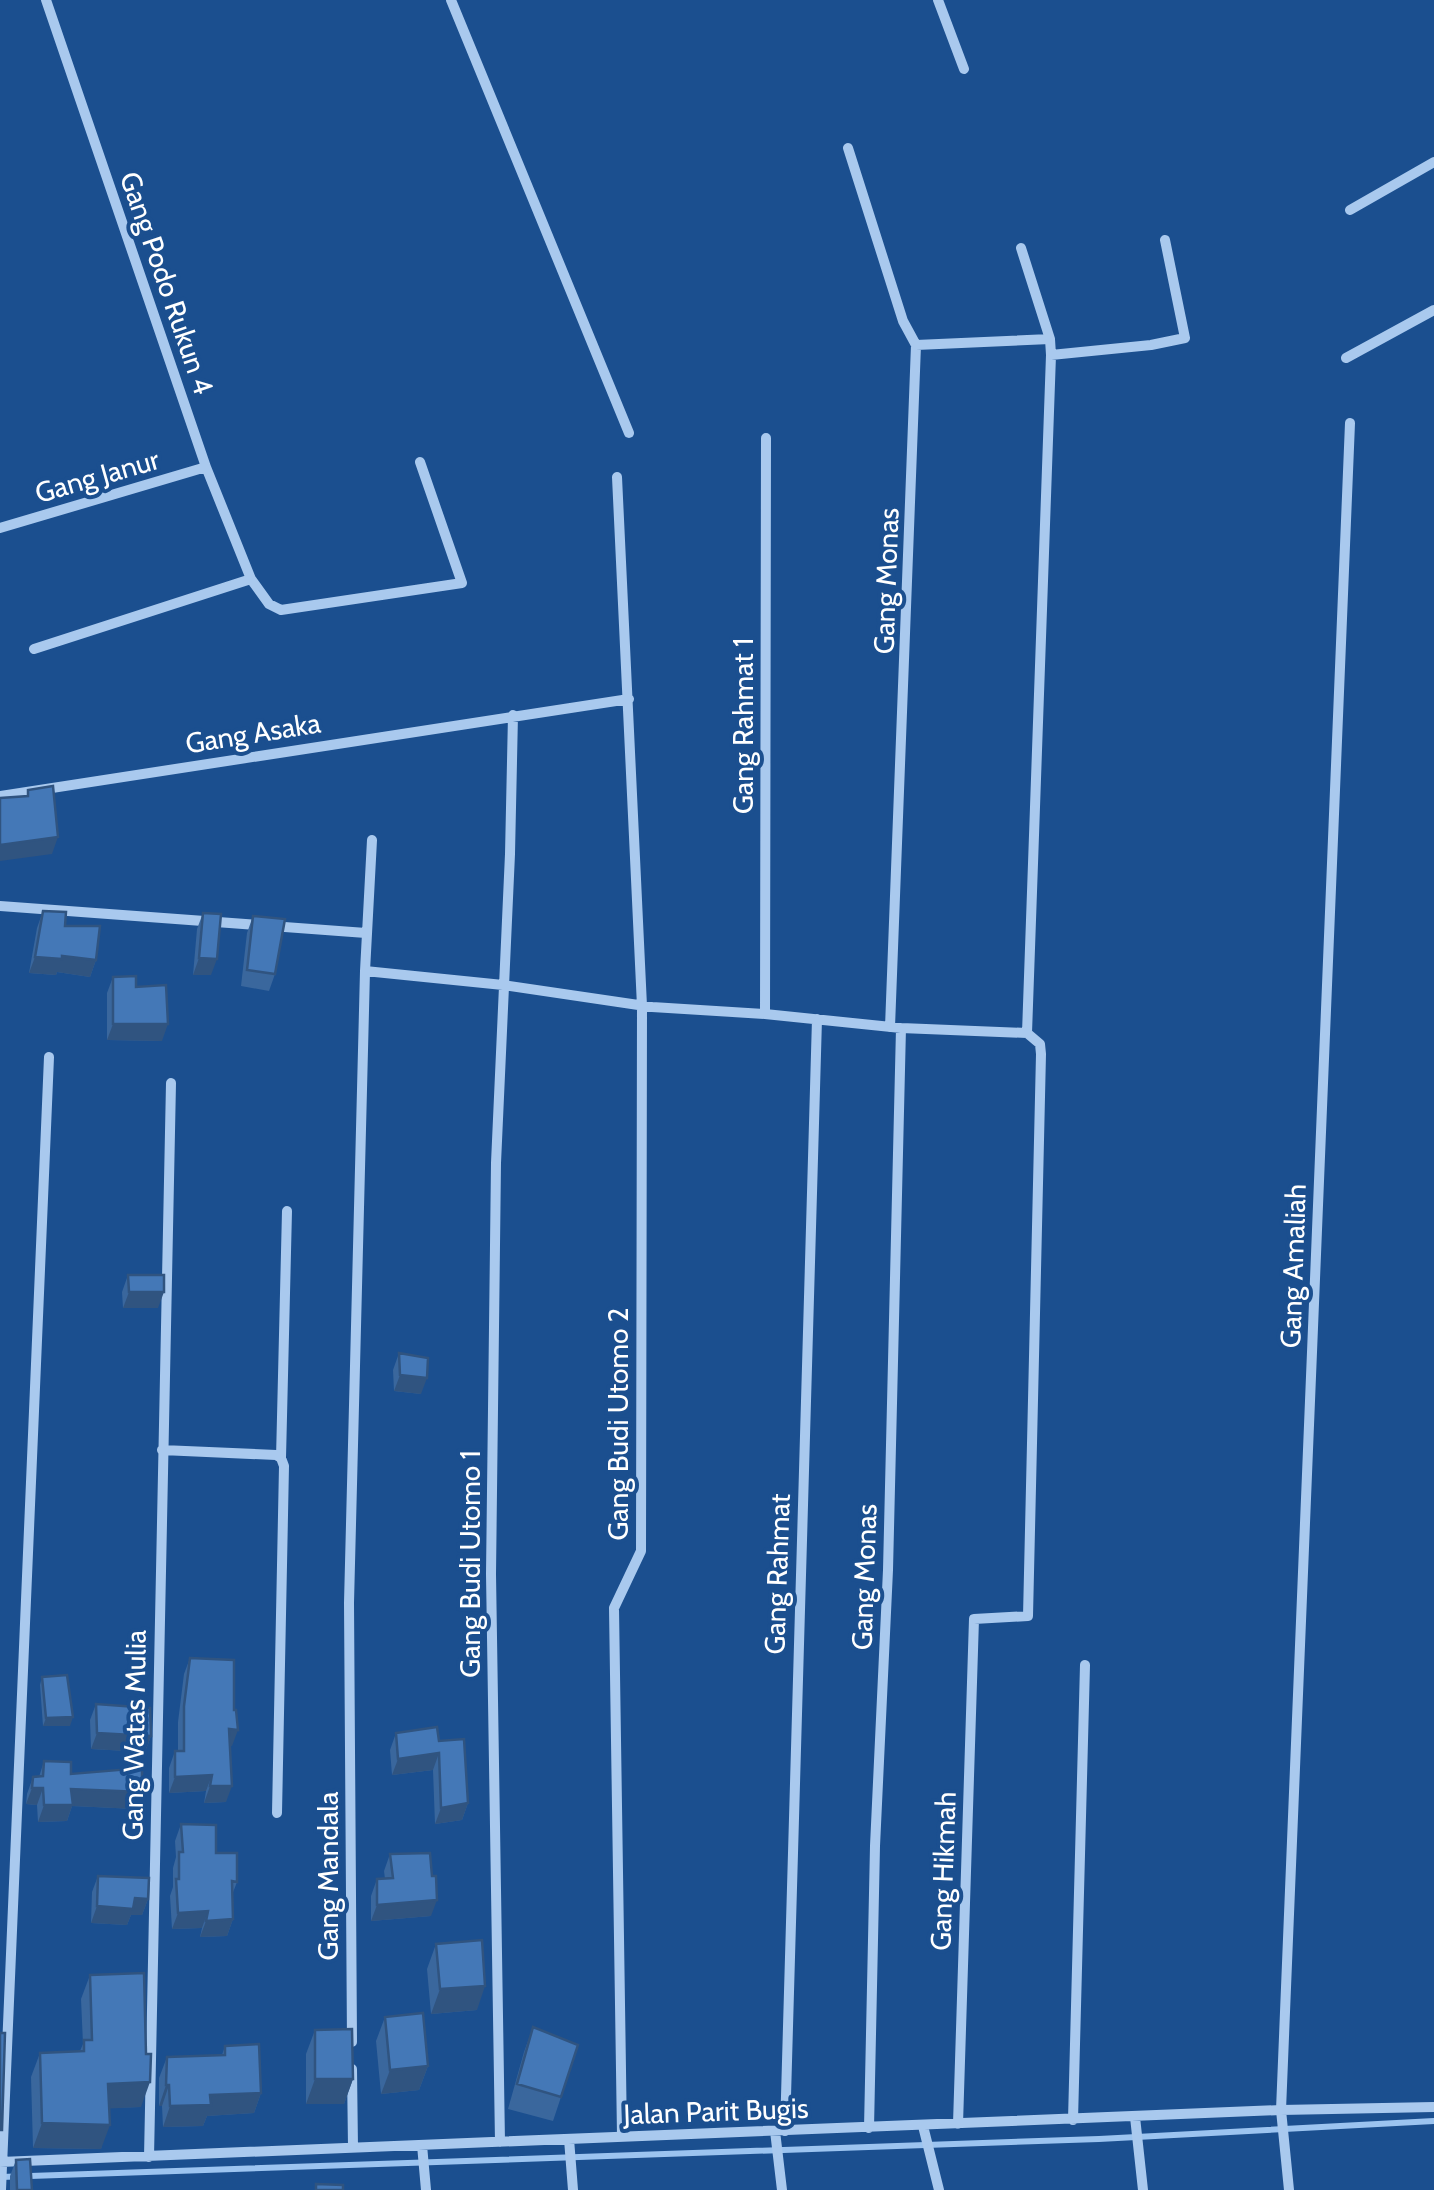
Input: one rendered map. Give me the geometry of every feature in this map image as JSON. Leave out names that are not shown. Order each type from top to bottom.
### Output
[{"type":"street","name":"Gang Podo Rukun 4","points":[[46,0],[206,468],[251,579]]},
{"type":"street","points":[[451,0],[630,433]]},
{"type":"street","points":[[938,0],[964,68]]},
{"type":"street","name":"Gang Monas","points":[[848,148],[897,304],[916,345],[895,1028],[888,1570],[875,1846],[869,2128]]},
{"type":"street","points":[[1350,210],[1434,162]]},
{"type":"street","points":[[1051,354],[1152,345],[1185,338],[1165,240]]},
{"type":"street","points":[[365,971],[503,985],[642,1006],[895,1028],[1027,1033],[1051,354],[1050,339],[1021,248]]},
{"type":"street","points":[[1346,358],[1434,310]]},
{"type":"street","points":[[916,345],[1050,339]]},
{"type":"street","name":"Gang Amaliah","points":[[1289,2190],[1281,2110],[1350,423]]},
{"type":"street","name":"Gang Rahmat 1","points":[[765,1014],[766,438]]},
{"type":"street","points":[[34,648],[251,579],[270,604],[281,610],[460,584],[462,580],[420,462]]},
{"type":"street","name":"Gang Janur","points":[[0,528],[206,468]]},
{"type":"street","name":"Gang Budi Utomo 2","points":[[616,477],[642,1006],[641,1551],[614,1608],[622,2136]]},
{"type":"street","name":"Gang Asaka","points":[[0,796],[629,700]]},
{"type":"street","name":"Gang Budi Utomo 1","points":[[500,2142],[490,1574],[496,1164],[512,715]]},
{"type":"street","name":"Gang Mandala","points":[[353,2148],[349,1603],[366,933],[372,840]]},
{"type":"street","points":[[0,906],[366,933]]},
{"type":"street","name":"Gang Rahmat","points":[[782,2190],[780,2131],[818,1019]]},
{"type":"street","name":"Gang Hikmah","points":[[958,2124],[974,1619],[1028,1616],[1041,1054],[1040,1044],[1027,1033]]},
{"type":"street","points":[[1,2190],[49,1057]]},
{"type":"street","name":"Gang Watas Mulia","points":[[150,2157],[171,1082]]},
{"type":"street","points":[[277,1813],[288,1211]]},
{"type":"street","points":[[162,1450],[276,1454],[282,1458]]},
{"type":"street","points":[[1072,2120],[1085,1665]]},
{"type":"street","name":"Jalan Parit Bugis","points":[[0,2162],[1281,2110],[1434,2108]]},
{"type":"street","points":[[1135,2118],[1142,2185]]},
{"type":"street","points":[[923,2127],[939,2188]]},
{"type":"street","points":[[568,2139],[574,2190]]},
{"type":"street","points":[[422,2145],[426,2190]]},
{"type":"building","points":[[53,786],[58,837],[0,845],[0,798],[28,796],[28,790]]},
{"type":"building","points":[[43,911],[66,912],[65,926],[100,926],[96,960],[35,957]]},
{"type":"building","points":[[203,913],[221,914],[217,959],[199,958]]},
{"type":"building","points":[[253,916],[285,919],[275,974],[247,970]]},
{"type":"building","points":[[136,976],[136,987],[166,985],[168,1024],[113,1024],[113,977]]},
{"type":"building","points":[[128,1275],[164,1275],[164,1292],[129,1292]]},
{"type":"building","points":[[399,1353],[428,1358],[427,1378],[400,1375]]},
{"type":"building","points":[[190,1658],[234,1660],[238,1730],[229,1729],[232,1786],[210,1786],[212,1775],[175,1777],[175,1751],[184,1751]]},
{"type":"building","points":[[67,1675],[73,1717],[46,1718],[42,1677]]},
{"type":"building","points":[[96,1704],[150,1708],[151,1736],[97,1733]]},
{"type":"building","points":[[437,1727],[439,1741],[464,1739],[468,1803],[441,1808],[439,1753],[398,1759],[396,1733]]},
{"type":"building","points":[[44,1761],[71,1762],[71,1774],[142,1768],[142,1792],[71,1789],[73,1805],[44,1805],[43,1788],[32,1788],[33,1777],[43,1776]]},
{"type":"building","points":[[181,1824],[216,1825],[216,1853],[237,1853],[237,1882],[232,1881],[233,1919],[206,1921],[208,1911],[178,1913],[176,1879],[179,1852],[183,1852]]},
{"type":"building","points":[[430,1853],[437,1900],[377,1905],[377,1879],[393,1878],[390,1854]]},
{"type":"building","points":[[98,1876],[149,1878],[148,1899],[135,1898],[133,1909],[97,1906]]},
{"type":"building","points":[[482,1940],[485,1986],[440,1989],[436,1944]]},
{"type":"building","points":[[144,1973],[150,2082],[108,2084],[110,2125],[42,2123],[40,2053],[84,2051],[84,2040],[92,2040],[90,1975]]},
{"type":"building","points":[[423,2013],[428,2066],[390,2070],[385,2017]]},
{"type":"building","points":[[533,2027],[578,2045],[561,2097],[517,2084]]},
{"type":"building","points":[[352,2029],[353,2079],[315,2079],[315,2030]]},
{"type":"building","points":[[0,2033],[5,2033],[2,2130],[0,2130]]},
{"type":"building","points":[[259,2044],[261,2093],[210,2095],[211,2105],[170,2106],[167,2057],[225,2055],[225,2046]]},
{"type":"building","points":[[30,2159],[32,2190],[17,2190],[16,2160]]},
{"type":"building","points":[[316,2184],[343,2185],[343,2190],[316,2190]]},
{"type":"waterway","points":[[1,2177],[1099,2139],[1434,2121]]}]
